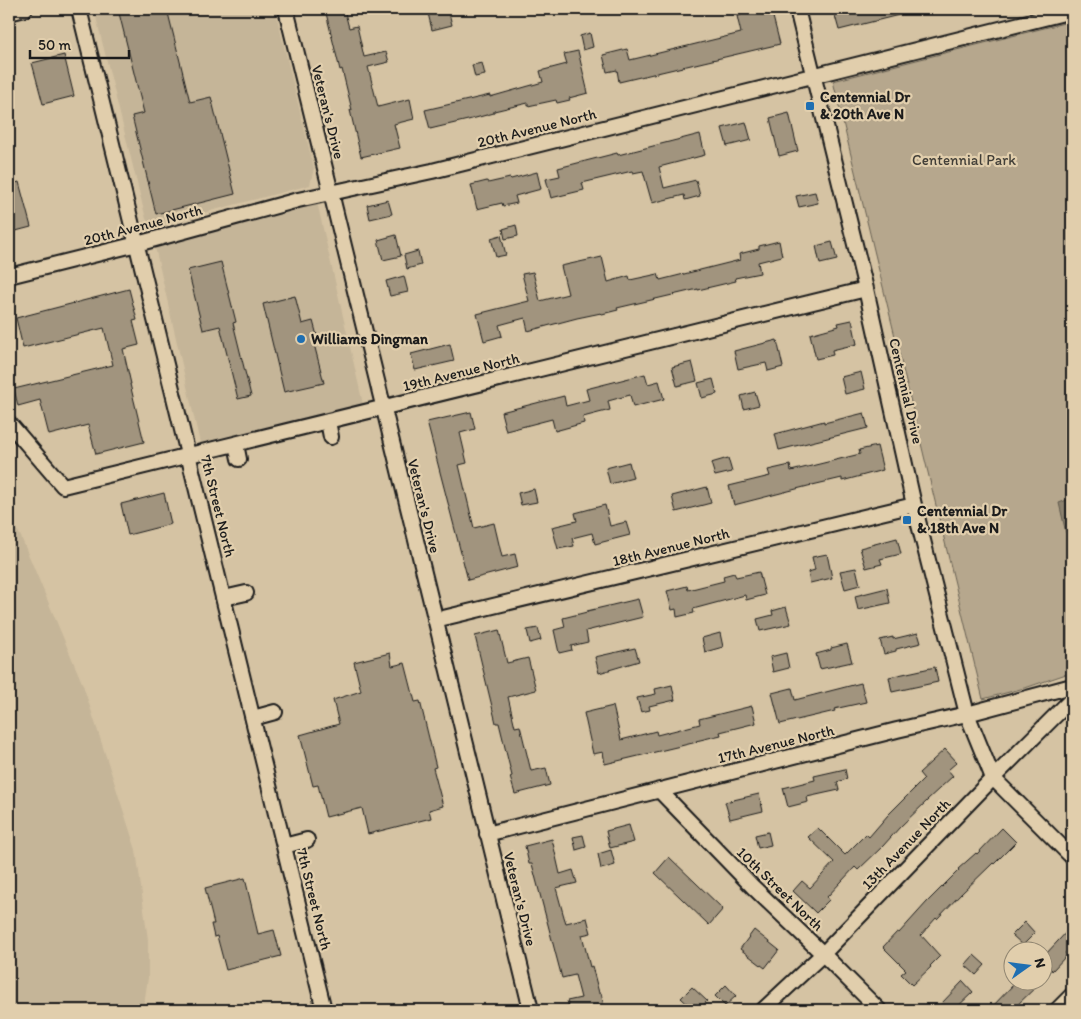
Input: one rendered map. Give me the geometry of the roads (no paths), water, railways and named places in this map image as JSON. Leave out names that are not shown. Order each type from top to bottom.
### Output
[{"type":"street","points":[[9,12],[25,9]]},
{"type":"street","name":"7th Street North","points":[[79,9],[324,1010]]},
{"type":"street","name":"Veteran's Drive","points":[[286,9],[531,1010]]},
{"type":"street","name":"Centennial Drive","points":[[797,9],[866,289],[914,505],[967,714],[993,778]]},
{"type":"street","name":"20th Avenue North","points":[[9,276],[137,244],[298,200],[432,171],[1072,11]]},
{"type":"street","name":"19th Avenue North","points":[[9,423],[63,486],[866,289]]},
{"type":"street","points":[[328,421],[331,437]]},
{"type":"street","points":[[236,444],[240,459]]},
{"type":"street","name":"18th Avenue North","points":[[435,620],[914,505]]},
{"type":"street","points":[[224,598],[246,593]]},
{"type":"street","name":"17th Avenue North","points":[[487,834],[1072,686]]},
{"type":"street","name":"13th Avenue North","points":[[763,1010],[823,954],[1072,699]]},
{"type":"street","points":[[253,718],[275,712]]},
{"type":"street","points":[[993,778],[1072,857]]},
{"type":"street","name":"10th Street North","points":[[659,790],[879,1010]]},
{"type":"street","points":[[284,846],[307,840]]},
{"type":"street","points":[[1057,1010],[1072,995]]},
{"type":"place","name":"Centennial Dr & 20th Ave N","points":[[810,106]]},
{"type":"place","name":"Williams Dingman","points":[[301,339]]},
{"type":"place","name":"Centennial Dr & 18th Ave N","points":[[907,520]]},
{"type":"park label","name":"Centennial Park","points":[[964,160]]}]
